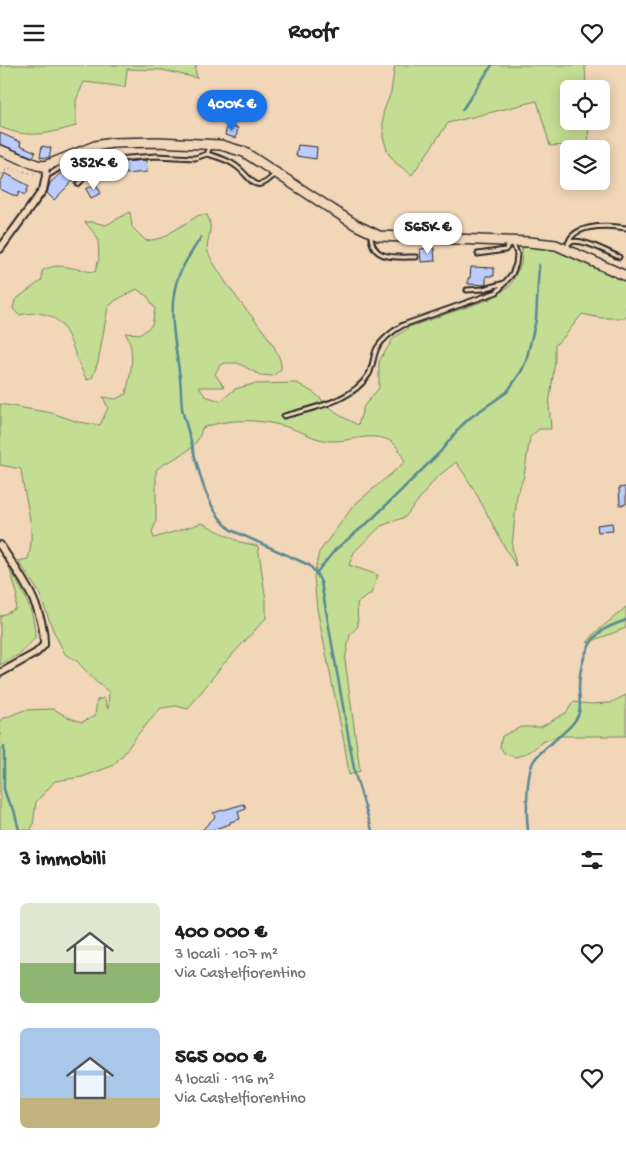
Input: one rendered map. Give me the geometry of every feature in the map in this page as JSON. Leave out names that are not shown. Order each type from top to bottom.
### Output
[{"type":"street","points":[[0,150],[37,165],[45,166],[95,146],[112,143],[237,149],[371,233],[388,238],[512,241],[568,246],[626,276]]},
{"type":"street","points":[[0,249],[43,190],[46,176],[45,166]]},
{"type":"street","points":[[0,545],[32,595],[40,616],[44,645],[36,653],[0,673]]},
{"type":"lane","points":[[207,154],[210,147]]},
{"type":"lane","points":[[115,159],[156,156],[195,158],[207,154],[223,158],[242,171],[250,181],[257,184],[268,182],[277,173]]},
{"type":"lane","points":[[46,176],[71,165],[82,171],[84,175],[84,180],[78,185]]},
{"type":"lane","points":[[568,246],[571,234],[579,231],[600,226],[626,228]]},
{"type":"lane","points":[[371,233],[371,244],[377,252],[387,256],[416,257]]},
{"type":"lane","points":[[568,246],[574,240],[619,257]]},
{"type":"lane","points":[[478,254],[505,250],[512,241]]},
{"type":"lane","points":[[284,416],[331,402],[350,393],[360,385],[369,373],[377,349],[384,339],[398,329],[427,316],[497,292],[506,283],[516,264],[517,255],[512,241]]},
{"type":"lane","points":[[467,290],[482,289],[506,283]]},
{"type":"path","points":[[0,179],[4,171],[8,169],[38,175]]},
{"type":"green space","points":[[0,65],[197,65],[195,69],[197,78],[162,70],[127,69],[125,87],[84,82],[76,100],[76,126],[47,133],[29,134],[10,131],[0,127]]},
{"type":"green space","points":[[395,65],[585,65],[586,80],[560,80],[560,130],[588,130],[589,140],[560,140],[560,145],[550,146],[537,101],[448,123],[412,175],[396,163],[388,153],[383,137],[383,113],[391,92]]},
{"type":"green space","points":[[130,212],[132,227],[146,241],[162,238],[199,215],[207,215],[210,229],[207,247],[210,256],[229,287],[276,351],[281,369],[273,376],[260,375],[238,363],[220,365],[215,374],[224,387],[199,387],[205,396],[221,401],[235,389],[253,384],[297,383],[314,393],[339,415],[358,425],[364,406],[379,388],[379,361],[393,339],[409,327],[490,299],[510,286],[521,264],[522,249],[527,245],[560,251],[626,281],[626,318],[601,318],[582,314],[564,337],[555,345],[555,361],[549,405],[551,429],[539,429],[530,437],[524,476],[517,495],[512,547],[516,566],[465,474],[456,462],[436,478],[405,517],[381,526],[354,552],[349,565],[378,575],[371,594],[357,603],[358,626],[350,635],[345,660],[360,771],[349,775],[317,609],[314,576],[319,552],[354,505],[405,462],[400,452],[390,440],[379,437],[328,441],[285,426],[249,421],[225,422],[202,428],[196,443],[190,449],[156,470],[156,522],[152,532],[154,538],[202,523],[240,542],[258,546],[266,601],[266,618],[220,668],[188,709],[176,706],[161,708],[112,766],[82,777],[55,781],[36,802],[31,830],[0,830],[0,720],[24,710],[54,709],[67,717],[82,722],[95,716],[97,700],[104,698],[108,709],[109,692],[95,681],[77,661],[65,654],[53,630],[39,592],[18,561],[28,559],[31,525],[21,469],[0,465],[0,404],[52,413],[78,422],[100,425],[108,408],[103,397],[116,399],[126,394],[132,355],[129,340],[125,333],[141,334],[152,325],[155,309],[148,297],[137,289],[116,300],[108,307],[98,362],[92,378],[87,380],[71,342],[59,322],[49,316],[36,313],[19,315],[13,309],[15,300],[42,280],[42,271],[48,268],[61,266],[95,272],[99,259],[98,238],[85,222],[106,225]]},
{"type":"green space","points":[[9,567],[23,593],[33,618],[35,638],[20,654],[0,665],[0,616],[15,609],[17,593]]},
{"type":"green space","points":[[626,607],[626,628],[587,643],[595,633]]},
{"type":"green space","points":[[626,695],[626,736],[558,736],[542,742],[531,751],[516,757],[505,754],[500,747],[502,736],[521,727],[541,727],[567,712],[573,702],[590,704],[610,703]]},
{"type":"building","points":[[227,126],[238,128],[236,138],[225,135]]},
{"type":"building","points":[[0,133],[21,142],[20,145],[36,152],[33,157],[0,144]]},
{"type":"building","points":[[298,145],[317,147],[316,159],[296,156]]},
{"type":"building","points":[[42,146],[51,148],[49,158],[40,157]]},
{"type":"building","points":[[146,160],[147,172],[125,174],[124,162]]},
{"type":"building","points":[[94,162],[104,174],[97,180],[93,175],[94,173],[88,167]]},
{"type":"building","points":[[64,170],[68,170],[70,173],[73,170],[78,176],[54,200],[47,193],[50,183]]},
{"type":"building","points":[[5,173],[29,186],[25,195],[19,192],[17,197],[0,189]]},
{"type":"building","points":[[96,184],[101,193],[91,198],[86,189]]},
{"type":"building","points":[[434,248],[435,261],[421,262],[420,249]]},
{"type":"building","points":[[471,267],[494,268],[494,276],[486,276],[486,285],[468,284]]},
{"type":"building","points":[[626,487],[626,504],[620,505],[619,488]]},
{"type":"building","points":[[612,523],[613,531],[598,532],[597,525]]},
{"type":"building","points":[[244,804],[246,809],[238,812],[240,819],[211,830],[202,830],[215,817],[213,813]]},
{"type":"waterway","points":[[462,110],[492,65]]},
{"type":"waterway","points":[[201,237],[178,278],[173,308],[182,408],[201,477],[215,512],[231,530],[309,565],[321,582],[355,774],[372,830]]},
{"type":"waterway","points":[[316,573],[336,549],[371,520],[441,451],[460,427],[507,392],[526,361],[536,320],[539,265]]},
{"type":"waterway","points":[[528,830],[527,793],[532,765],[535,759],[577,718],[580,707],[579,682],[582,665],[592,640],[605,629],[626,620]]},
{"type":"waterway","points":[[4,747],[4,789],[8,801],[14,810],[19,830]]}]
